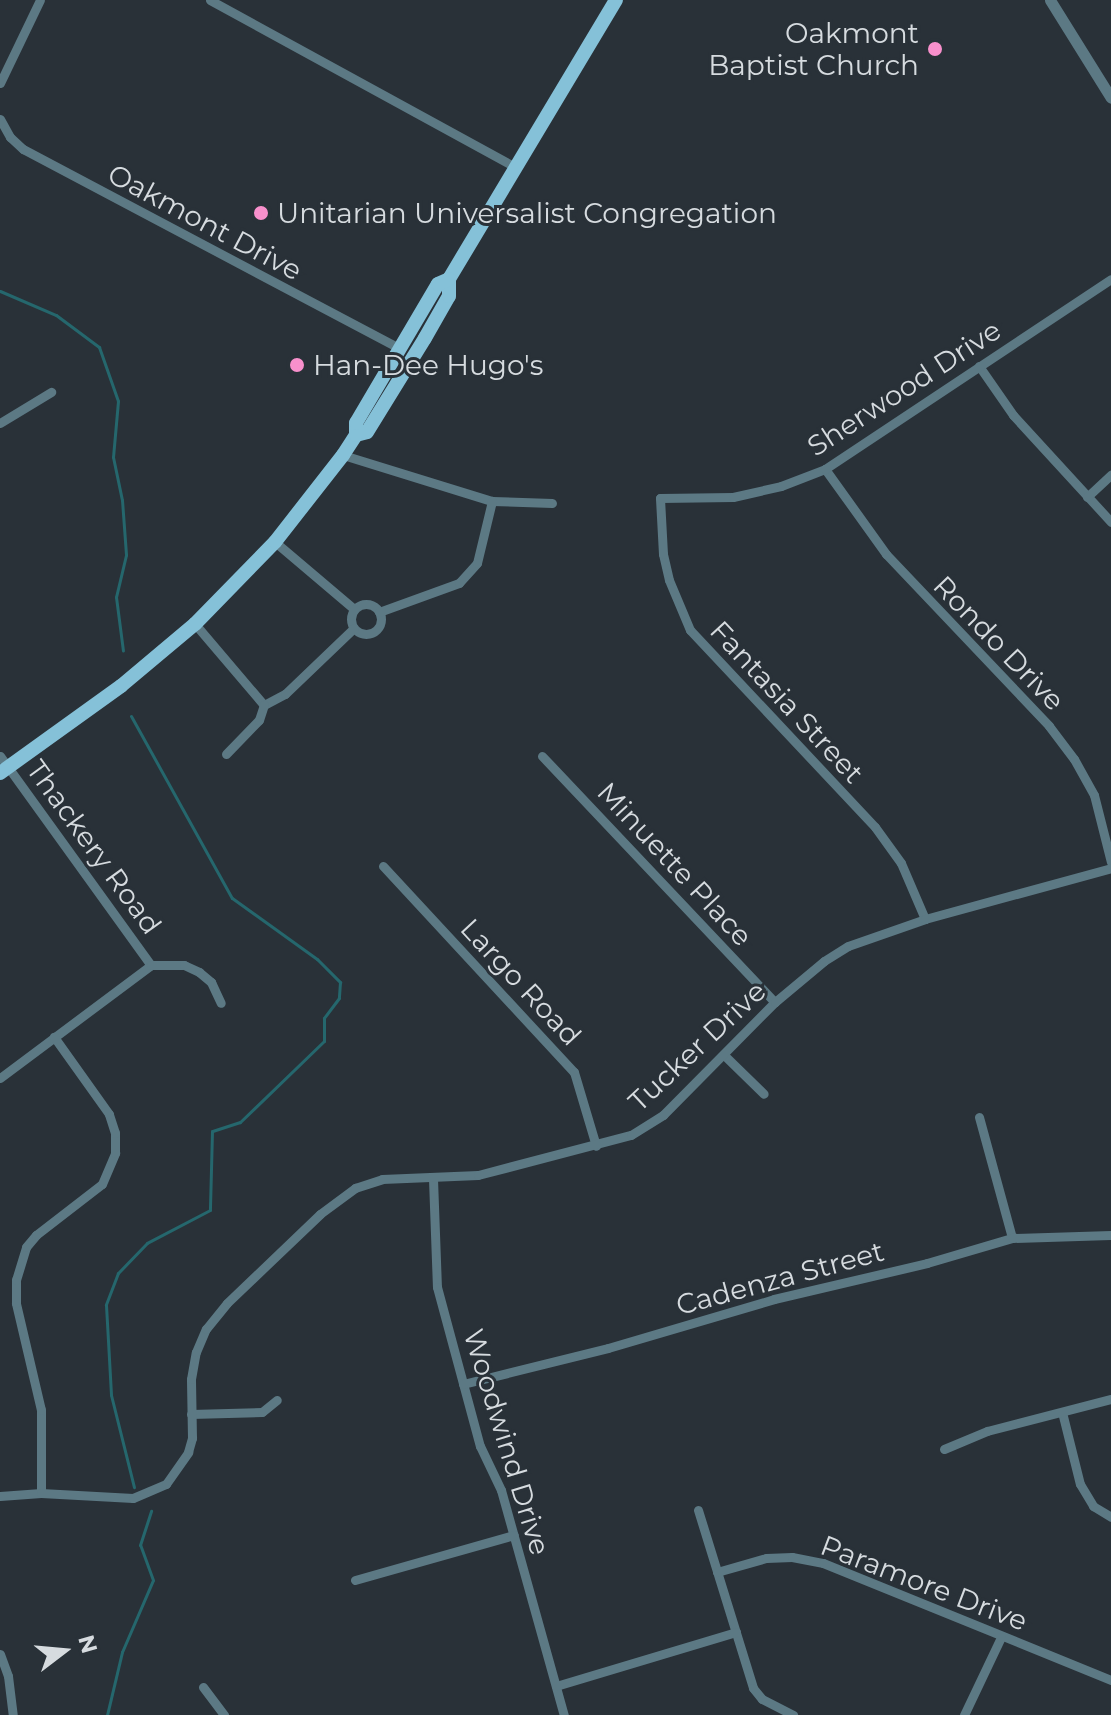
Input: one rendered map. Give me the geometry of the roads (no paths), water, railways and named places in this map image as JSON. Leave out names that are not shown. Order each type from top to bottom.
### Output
[{"type":"main road","points":[[3,765],[121,686],[195,624],[275,542],[356,435],[356,423],[435,290],[449,279],[616,0]]},
{"type":"main road","points":[[356,435],[367,432],[425,338],[449,296],[449,279]]},
{"type":"main road","points":[[425,338],[421,331],[437,300],[435,290]]},
{"type":"main road","points":[[371,425],[370,413],[400,365],[403,354],[400,349]]},
{"type":"street","points":[[210,0],[515,167]]},
{"type":"street","points":[[1050,0],[1111,98]]},
{"type":"street","points":[[0,83],[36,1]]},
{"type":"street","name":"Oakmont Drive","points":[[0,119],[10,137],[23,149],[400,349]]},
{"type":"street","name":"Sherwood Drive","points":[[660,498],[733,497],[781,486],[825,469],[1111,279]]},
{"type":"street","points":[[979,366],[1013,415],[1111,522]]},
{"type":"street","points":[[0,423],[51,392]]},
{"type":"street","points":[[343,455],[492,501],[552,503]]},
{"type":"street","name":"Rondo Drive","points":[[825,469],[886,554],[1049,726],[1074,759],[1094,795],[1111,865]]},
{"type":"street","points":[[1087,497],[1111,475]]},
{"type":"street","name":"Fantasia Street","points":[[660,498],[666,567],[690,630],[875,827],[901,863],[925,919]]},
{"type":"street","points":[[379,612],[459,583],[477,563],[492,501]]},
{"type":"street","points":[[275,542],[354,609]]},
{"type":"street","points":[[367,603],[379,612],[379,626],[372,633],[362,634],[354,628],[350,619],[354,609],[367,603]]},
{"type":"street","points":[[195,624],[264,705]]},
{"type":"street","points":[[226,754],[259,720],[264,705],[285,694],[354,628]]},
{"type":"street","name":"Minuette Place","points":[[542,756],[775,1002]]},
{"type":"street","name":"Thackery Road","points":[[3,765],[151,965]]},
{"type":"street","name":"Tucker Drive","points":[[0,1496],[41,1493],[116,1499],[156,1491],[183,1465],[192,1438],[191,1379],[196,1352],[206,1329],[227,1303],[335,1200],[355,1188],[382,1179],[433,1179],[487,1173],[596,1146],[643,1129],[725,1056],[775,1002],[824,961],[848,946],[925,919],[1111,865]]},
{"type":"street","name":"Largo Road","points":[[383,866],[574,1072],[596,1146]]},
{"type":"street","points":[[0,1078],[151,965],[184,965],[199,972],[211,982],[221,1003]]},
{"type":"street","points":[[41,1493],[41,1410],[16,1303],[16,1280],[26,1247],[102,1184],[115,1153],[115,1133],[109,1114],[54,1037]]},
{"type":"street","points":[[725,1056],[764,1094]]},
{"type":"street","points":[[979,1117],[1012,1238]]},
{"type":"street","name":"Woodwind Drive","points":[[433,1179],[437,1287],[480,1446],[501,1490],[564,1715]]},
{"type":"street","name":"Cadenza Street","points":[[463,1384],[605,1349],[774,1299],[1012,1238],[1111,1235]]},
{"type":"street","points":[[944,1449],[987,1431],[1111,1399]]},
{"type":"street","points":[[191,1414],[262,1412],[277,1400]]},
{"type":"street","points":[[1062,1412],[1080,1484],[1093,1506],[1111,1517]]},
{"type":"street","points":[[698,1510],[753,1688],[762,1699],[793,1715]]},
{"type":"street","points":[[355,1580],[514,1535]]},
{"type":"street","name":"Paramore Drive","points":[[717,1572],[766,1558],[792,1557],[823,1563],[1111,1680]]},
{"type":"street","points":[[556,1686],[736,1632]]},
{"type":"street","points":[[964,1715],[1001,1637]]},
{"type":"street","points":[[0,1654],[13,1715]]},
{"type":"street","points":[[203,1687],[224,1715]]},
{"type":"waterway","points":[[0,291],[56,315],[99,347],[118,401],[113,457],[122,500],[126,555],[116,597],[123,651]]},
{"type":"waterway","points":[[131,716],[232,898],[317,959],[340,982],[339,998],[324,1018],[324,1041],[240,1122],[212,1131],[210,1210],[147,1243],[118,1273],[106,1305],[111,1395],[134,1487]]},
{"type":"waterway","points":[[107,1715],[122,1652],[153,1580],[140,1545],[151,1511]]},
{"type":"place","name":"Oakmont Baptist Church","points":[[935,49]]},
{"type":"place","name":"Unitarian Universalist Congregation","points":[[261,213]]},
{"type":"place","name":"Han-Dee Hugo's","points":[[297,365]]}]
